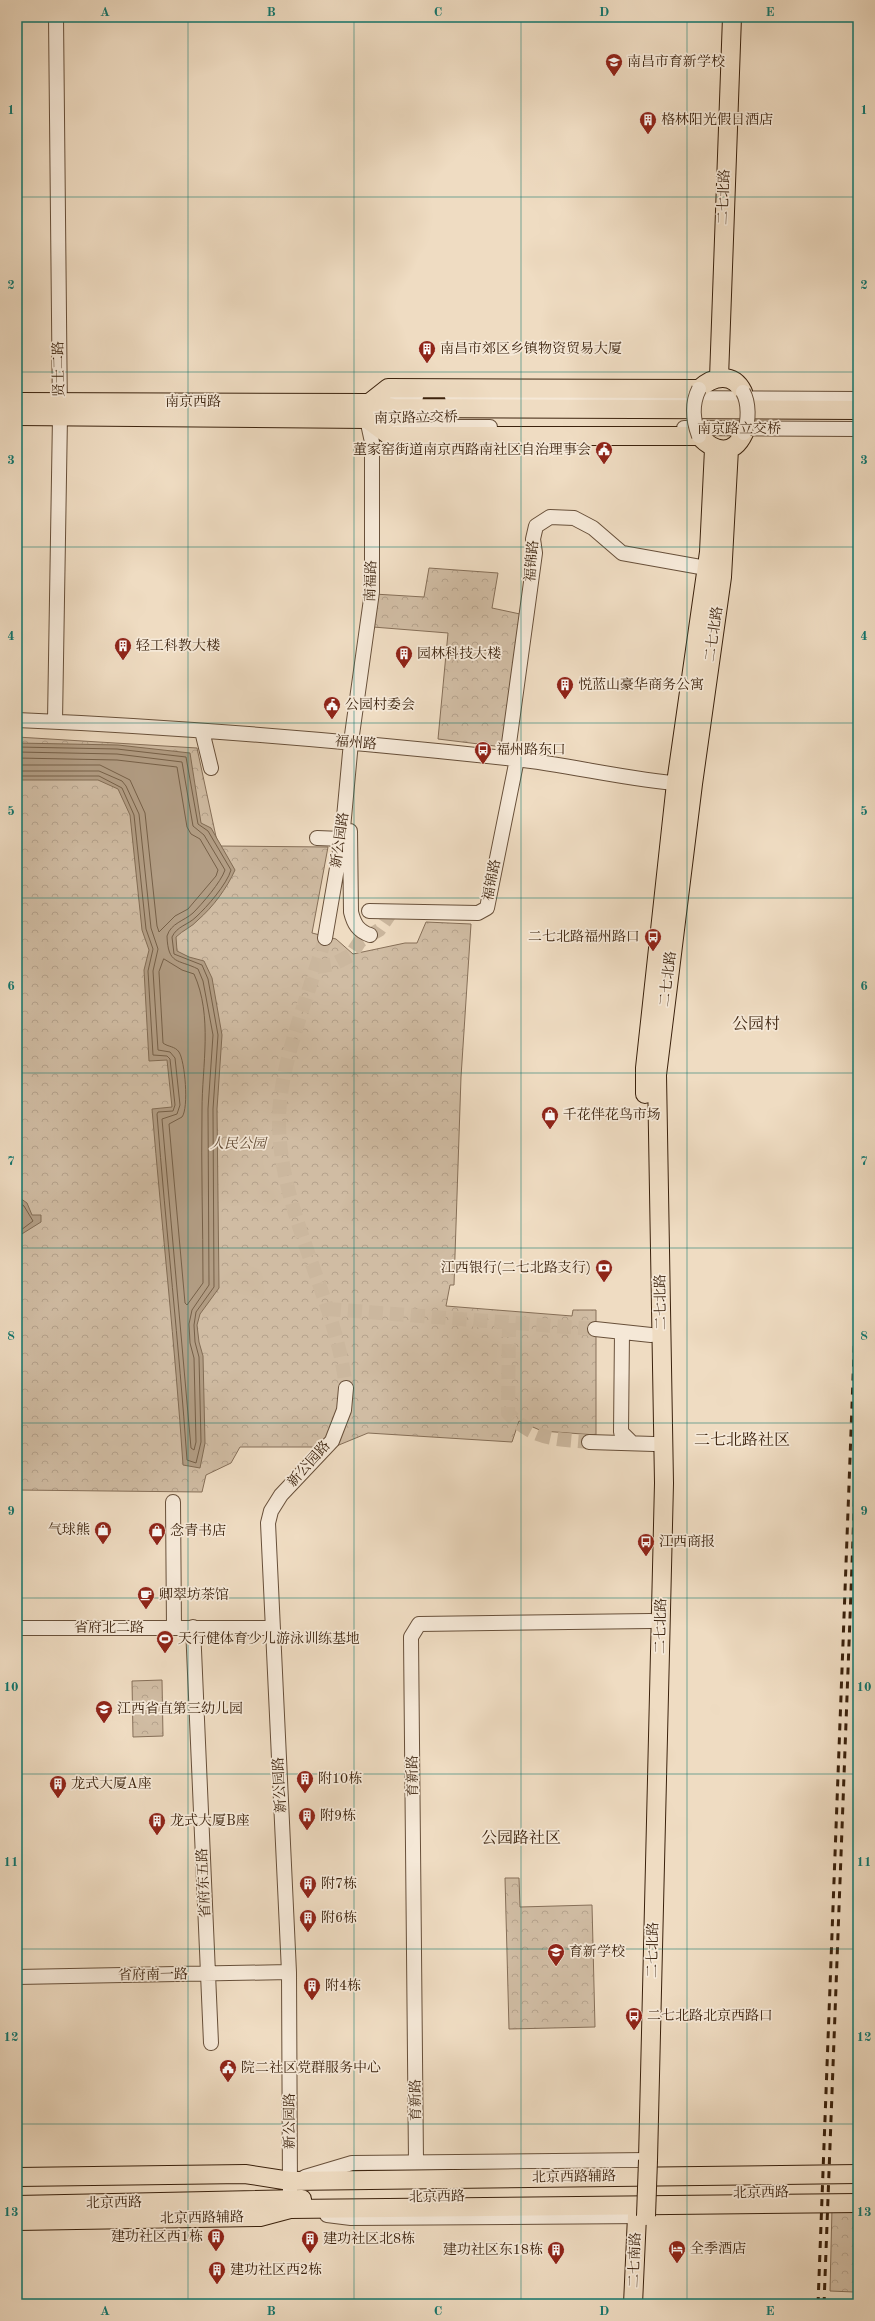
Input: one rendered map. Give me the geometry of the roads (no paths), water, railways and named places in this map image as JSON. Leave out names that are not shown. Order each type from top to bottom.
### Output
[{"type":"main road","name":"二七北路","points":[[719,378],[732,17]]},
{"type":"main road","points":[[743,392],[733,380],[719,378],[709,380],[699,389],[388,388],[368,411],[390,436],[699,436],[722,449],[740,440],[744,433]]},
{"type":"main road","name":"南京西路","points":[[17,402],[60,409],[368,411]]},
{"type":"main road","name":"南京路立交桥","points":[[368,411],[394,408],[858,410]]},
{"type":"main road","name":"南京西路","points":[[17,416],[60,409]]},
{"type":"main road","name":"南京路立交桥","points":[[368,411],[402,416],[858,420]]},
{"type":"main road","name":"二七北路","points":[[644,2160],[664,1483],[656,1075],[706,568],[722,449]]},
{"type":"main road","name":"二七北路","points":[[644,2160],[654,1444],[644,1068],[685,784],[722,577],[722,449]]},
{"type":"main road","points":[[642,2216],[644,2160]]},
{"type":"main road","name":"北京西路辅路","points":[[17,2177],[245,2174],[290,2195],[858,2203]]},
{"type":"main road","name":"北京西路辅路","points":[[17,2221],[260,2217],[290,2195],[858,2174]]},
{"type":"main road","name":"北京西路","points":[[17,2205],[290,2195],[858,2184]]},
{"type":"main road","name":"北京西路","points":[[17,2194],[290,2195],[858,2192]]},
{"type":"main road","name":"二七南路","points":[[633,2304],[642,2216]]},
{"type":"main road","name":"二七南路","points":[[642,2216],[643,2304]]},
{"type":"street","name":"贤士二路","points":[[55,721],[60,409],[56,17]]},
{"type":"street","points":[[699,389],[694,399],[694,422],[699,436]]},
{"type":"street","points":[[743,392],[747,399],[747,426],[744,433]]},
{"type":"street","name":"南京路立交桥","points":[[368,411],[397,397],[858,399]]},
{"type":"street","name":"南京路立交桥","points":[[368,411],[394,426],[858,429]]},
{"type":"street","name":"南福路","points":[[351,742],[372,592],[372,442],[368,411]]},
{"type":"street","name":"福锦路","points":[[369,911],[478,913],[487,908],[512,758],[534,553],[533,539],[536,526],[550,517],[574,518],[593,528],[622,553],[706,568]]},
{"type":"street","name":"福州路","points":[[17,720],[154,726],[351,742],[512,758],[685,784]]},
{"type":"street","points":[[202,731],[210,768]]},
{"type":"street","name":"新公园路","points":[[325,938],[342,839],[351,742]]},
{"type":"street","points":[[349,774],[351,912],[354,923],[362,932],[370,935]]},
{"type":"street","points":[[316,838],[342,839]]},
{"type":"street","points":[[596,1329],[651,1335]]},
{"type":"street","points":[[622,1332],[621,1432],[632,1444]]},
{"type":"street","name":"新公园路","points":[[290,2195],[289,1972],[268,1523],[271,1511],[281,1495],[332,1441],[344,1410],[346,1388]]},
{"type":"street","points":[[589,1442],[654,1444]]},
{"type":"street","points":[[173,1502],[174,1628]]},
{"type":"street","name":"育新路","points":[[416,2162],[411,1637],[419,1624],[651,1622]]},
{"type":"street","name":"省府北二路","points":[[17,1628],[273,1628]]},
{"type":"street","name":"省府东五路","points":[[193,1628],[210,2043]]},
{"type":"street","name":"省府南一路","points":[[17,1976],[289,1972]]},
{"type":"street","name":"北京西路辅路","points":[[290,2195],[352,2163],[644,2160]]},
{"type":"street","name":"北京西路辅路","points":[[290,2195],[351,2218],[642,2216]]},
{"type":"water","points":[[17,743],[118,745],[190,753],[201,823],[211,828],[235,870],[224,890],[209,909],[196,922],[176,937],[177,951],[189,957],[204,961],[212,978],[222,1035],[217,1109],[219,1288],[200,1314],[197,1325],[199,1342],[203,1356],[205,1443],[200,1468],[183,1465],[152,1109],[172,1107],[167,1060],[149,1061],[144,970],[149,950],[142,930],[130,815],[118,789],[98,780],[17,780]]},
{"type":"water","points":[[17,1196],[27,1203],[32,1215],[41,1215],[41,1222],[17,1237]]},
{"type":"tunnel","points":[[317,967],[334,964],[351,955],[360,941],[379,930],[392,911]]},
{"type":"tunnel","points":[[325,938],[289,1055],[280,1102],[279,1125],[282,1159],[289,1192],[298,1224],[332,1322],[346,1388]]},
{"type":"tunnel","points":[[327,1309],[595,1329]]},
{"type":"tunnel","points":[[509,1323],[508,1413],[517,1422],[536,1433],[555,1439],[589,1442]]},
{"type":"railway","points":[[818,2304],[858,1247]]},
{"type":"railway","points":[[824,2304],[858,1406]]},
{"type":"place","name":"南昌市育新学校","points":[[614,77]]},
{"type":"place","name":"格林阳光假日酒店","points":[[648,135]]},
{"type":"place","name":"南昌市郊区乡镇物资贸易大厦","points":[[427,364]]},
{"type":"place","name":"董家窑街道南京西路南社区自治理事会","points":[[604,465]]},
{"type":"place","name":"轻工科教大楼","points":[[123,661]]},
{"type":"place","name":"园林科技大楼","points":[[404,669]]},
{"type":"place","name":"悦蓝山豪华商务公寓","points":[[565,700]]},
{"type":"place","name":"公园村委会","points":[[332,720]]},
{"type":"place","name":"福州路东口","points":[[483,765]]},
{"type":"place","name":"二七北路福州路口","points":[[653,952]]},
{"type":"place","name":"千花伴花鸟市场","points":[[550,1130]]},
{"type":"place","name":"江西银行(二七北路支行)","points":[[604,1283]]},
{"type":"place","name":"气球熊","points":[[103,1545]]},
{"type":"place","name":"念青书店","points":[[157,1546]]},
{"type":"place","name":"江西商报","points":[[646,1557]]},
{"type":"place","name":"卿翠坊茶馆","points":[[146,1610]]},
{"type":"place","name":"天行健体育少儿游泳训练基地","points":[[165,1654]]},
{"type":"place","name":"江西省直第三幼儿园","points":[[104,1724]]},
{"type":"place","name":"附10栋","points":[[305,1794]]},
{"type":"place","name":"龙式大厦A座","points":[[58,1799]]},
{"type":"place","name":"附9栋","points":[[307,1831]]},
{"type":"place","name":"龙式大厦B座","points":[[157,1836]]},
{"type":"place","name":"附7栋","points":[[308,1899]]},
{"type":"place","name":"附6栋","points":[[308,1933]]},
{"type":"place","name":"育新学校","points":[[556,1967]]},
{"type":"place","name":"附4栋","points":[[312,2001]]},
{"type":"place","name":"二七北路北京西路口","points":[[634,2031]]},
{"type":"place","name":"院二社区党群服务中心","points":[[228,2083]]},
{"type":"place","name":"建功社区西1栋","points":[[216,2252]]},
{"type":"place","name":"建功社区北8栋","points":[[310,2254]]},
{"type":"place","name":"全季酒店","points":[[677,2264]]},
{"type":"place","name":"建功社区东18栋","points":[[556,2265]]},
{"type":"place","name":"建功社区西2栋","points":[[217,2285]]},
{"type":"district","name":"公园村","points":[[756,1025]]},
{"type":"district","name":"二七北路社区","points":[[742,1441]]},
{"type":"district","name":"公园路社区","points":[[521,1839]]},
{"type":"park label","name":"人民公园","points":[[238,1144]]}]
